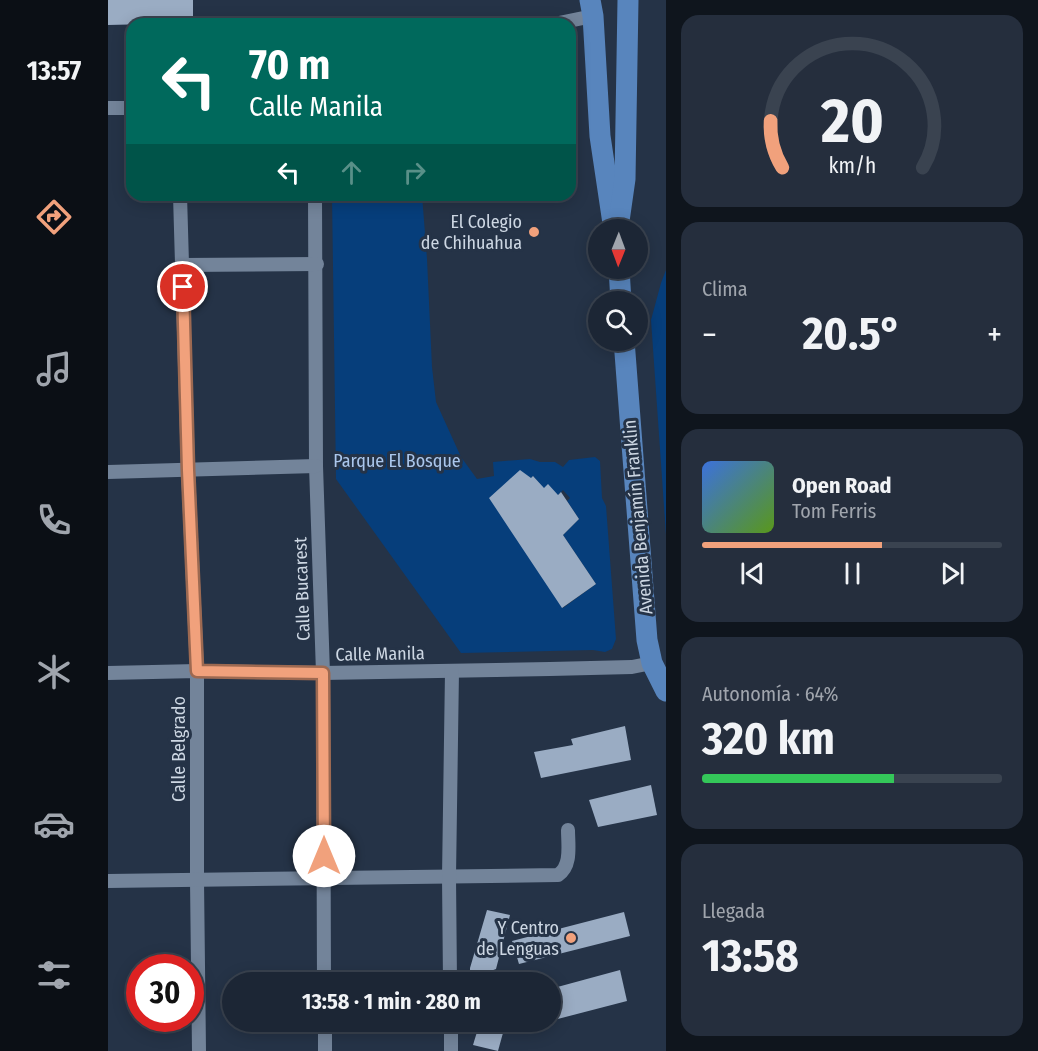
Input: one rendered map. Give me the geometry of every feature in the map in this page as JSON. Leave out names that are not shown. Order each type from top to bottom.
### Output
[{"type":"main road","points":[[618,219],[625,179],[628,0]]},
{"type":"main road","points":[[592,8],[600,136],[614,219]]},
{"type":"main road","name":"Avenida Benjamín Franklin","points":[[625,351],[647,640],[652,663],[666,691]]},
{"type":"street","points":[[568,18],[592,8]]},
{"type":"street","points":[[108,108],[126,108]]},
{"type":"street","name":"Calle Belgrado","points":[[180,201],[188,470],[197,671],[199,1051]]},
{"type":"street","name":"Calle Bucarest","points":[[315,201],[316,466],[323,673],[324,972]]},
{"type":"street","points":[[182,265],[317,264]]},
{"type":"street","points":[[108,472],[316,466]]},
{"type":"street","name":"Calle Manila","points":[[108,674],[197,671],[323,673],[452,671],[632,667],[652,663]]},
{"type":"street","points":[[450,972],[452,671]]},
{"type":"street","points":[[108,881],[558,875],[567,865],[568,830]]},
{"type":"street","points":[[325,1032],[325,1051]]},
{"type":"street","points":[[451,1032],[451,1051]]},
{"type":"green space","name":"Parque El Bosque","points":[[332,201],[422,201],[436,402],[461,457],[477,479],[494,476],[493,462],[530,459],[555,462],[563,467],[569,460],[595,457],[600,461],[602,498],[606,506],[616,639],[612,649],[605,652],[593,650],[461,653],[336,479]],"holes":[[[533,476],[540,484],[542,491],[556,497],[563,490],[570,498],[567,501],[579,519],[563,535],[596,584],[563,608],[529,482]]]},
{"type":"green space","points":[[666,270],[666,535],[651,320]]},
{"type":"building","points":[[108,0],[193,0],[193,18],[126,18],[126,25],[108,25]]},
{"type":"building","points":[[520,470],[531,478],[533,476],[544,488],[548,484],[558,495],[561,492],[579,519],[563,535],[596,584],[562,608],[489,498]]},
{"type":"building","points":[[625,726],[631,760],[541,778],[534,752],[573,745],[571,739]]},
{"type":"building","points":[[651,785],[657,815],[598,827],[589,800]]},
{"type":"building","points":[[487,910],[510,915],[496,969],[488,972],[470,972]]},
{"type":"building","name":"Y Centro de Lenguas","points":[[624,912],[630,936],[519,964],[512,941]]},
{"type":"building","points":[[620,970],[627,1001],[561,1018],[561,986]]},
{"type":"building","points":[[477,1032],[503,1032],[498,1051],[473,1045]]},
{"type":"place","name":"El Colegio de Chihuahua","points":[[534,232]]},
{"type":"place","name":"Y Centro de Lenguas","points":[[571,938]]},
{"type":"route","points":[[183,287],[197,671],[323,673],[324,856]]}]
